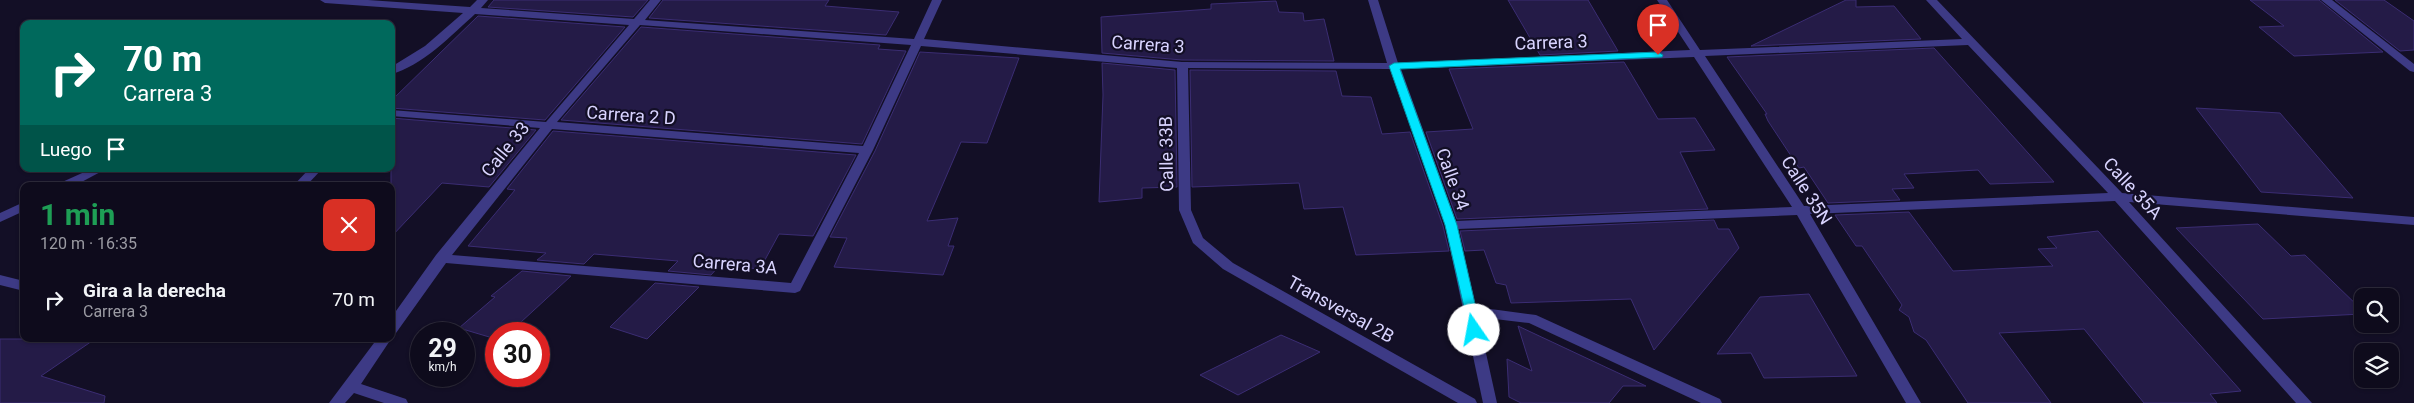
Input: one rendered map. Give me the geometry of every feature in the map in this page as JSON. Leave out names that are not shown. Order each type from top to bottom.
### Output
[{"type":"street","name":"Carrera 3","points":[[325,0],[916,42],[1182,65],[1394,66],[1971,42]]},
{"type":"street","points":[[395,68],[411,62],[440,40],[483,0]]},
{"type":"street","name":"Calle 33","points":[[395,323],[441,258],[548,127],[656,0]]},
{"type":"street","name":"Carrera 3A","points":[[441,258],[795,288],[867,150],[937,0]]},
{"type":"street","name":"Calle 34","points":[[1373,0],[1394,66],[1451,225],[1490,403]]},
{"type":"street","name":"Calle 35N","points":[[1662,0],[1802,212],[1914,403]]},
{"type":"street","name":"Calle 35A","points":[[1932,0],[2118,197],[2305,403]]},
{"type":"street","points":[[2326,0],[2414,69]]},
{"type":"street","name":"Calle 33B","points":[[1182,65],[1185,210],[1198,240]]},
{"type":"street","name":"Carrera 2 D","points":[[395,113],[548,127],[867,150]]},
{"type":"street","points":[[72,182],[94,172]]},
{"type":"street","points":[[303,182],[313,172]]},
{"type":"street","points":[[1451,225],[1802,212],[2118,197],[2414,222]]},
{"type":"street","points":[[0,218],[20,208]]},
{"type":"street","name":"Transversal 2B","points":[[1198,240],[1228,266],[1470,403]]},
{"type":"street","points":[[0,280],[20,285]]},
{"type":"street","points":[[1470,311],[1531,318],[1716,403]]},
{"type":"street","points":[[336,403],[351,386],[382,342]]},
{"type":"street","points":[[351,386],[401,403]]},
{"type":"building","points":[[494,0],[648,0],[633,17],[488,7]]},
{"type":"building","points":[[663,0],[829,0],[825,6],[899,12],[886,35],[649,18]]},
{"type":"building","points":[[1508,0],[1588,0],[1618,51],[1540,55]]},
{"type":"building","points":[[1846,0],[1856,0],[1856,7],[1894,6],[1921,39],[1751,46]]},
{"type":"building","points":[[2250,0],[2319,0],[2383,52],[2294,56],[2259,27],[2284,26]]},
{"type":"building","points":[[2335,0],[2384,0],[2414,21],[2414,50],[2400,51]]},
{"type":"building","points":[[1276,1],[1279,12],[1303,13],[1304,21],[1324,19],[1334,61],[1182,60],[1102,53],[1101,17],[1211,9],[1211,4]]},
{"type":"building","points":[[478,16],[625,27],[545,120],[395,108],[395,97]]},
{"type":"building","points":[[641,27],[880,45],[878,49],[906,51],[862,144],[561,120]]},
{"type":"building","points":[[1934,48],[2054,182],[1990,184],[1978,170],[1904,174],[1914,188],[1892,189],[1900,200],[1828,203],[1804,167],[1799,168],[1768,121],[1765,114],[1767,114],[1727,57]]},
{"type":"building","points":[[920,52],[1019,58],[987,143],[961,142],[927,221],[958,218],[948,246],[954,246],[943,275],[834,267],[847,238],[830,237],[875,151]]},
{"type":"building","points":[[1624,62],[1658,119],[1695,118],[1715,150],[1680,152],[1708,209],[1457,219],[1426,132],[1473,129],[1449,69]]},
{"type":"building","points":[[1102,63],[1175,70],[1177,187],[1142,188],[1142,198],[1099,202],[1103,95]]},
{"type":"building","points":[[1190,70],[1336,71],[1342,96],[1371,97],[1382,134],[1410,132],[1443,226],[1449,251],[1356,255],[1343,207],[1304,209],[1299,183],[1192,187]]},
{"type":"building","points":[[2196,108],[2280,113],[2353,198],[2261,192]]},
{"type":"building","points":[[395,118],[536,130],[489,187],[442,183],[395,233],[395,182],[391,182],[391,172],[395,172]]},
{"type":"building","points":[[553,131],[856,155],[813,236],[779,234],[760,269],[720,265],[711,275],[668,271],[678,261],[594,254],[584,264],[537,260],[546,253],[468,246],[515,190],[507,189]]},
{"type":"building","points":[[1909,212],[1953,271],[2053,266],[2038,249],[2057,248],[2047,237],[2098,231],[2241,391],[2210,394],[2217,403],[2144,403],[2084,329],[1999,333],[2051,403],[1968,403],[1926,340],[1914,332],[1909,317],[1899,310],[1902,305],[1862,246],[1856,246],[1835,215]]},
{"type":"building","points":[[1714,220],[1718,229],[1729,229],[1739,248],[1654,350],[1631,299],[1511,303],[1506,285],[1496,283],[1484,250],[1465,251],[1460,231]]},
{"type":"building","points":[[2258,224],[2291,256],[2305,255],[2354,302],[2354,314],[2263,319],[2176,228]]},
{"type":"building","points":[[522,271],[571,276],[521,322],[485,322],[485,336],[475,333],[475,322],[466,322],[495,297],[491,296]]},
{"type":"building","points":[[655,283],[699,287],[647,339],[610,327]]},
{"type":"building","points":[[1809,294],[1857,376],[1764,378],[1751,353],[1717,354],[1760,297]]},
{"type":"building","points":[[1518,326],[1646,386],[1623,386],[1609,403],[1521,403],[1509,397],[1507,359],[1532,371]]},
{"type":"building","points":[[1281,335],[1320,352],[1238,395],[1200,375]]},
{"type":"building","points":[[0,339],[20,339],[20,342],[91,342],[41,376],[105,396],[104,403],[0,403]]},
{"type":"route","points":[[1474,330],[1451,225],[1394,66],[1658,55]]}]
